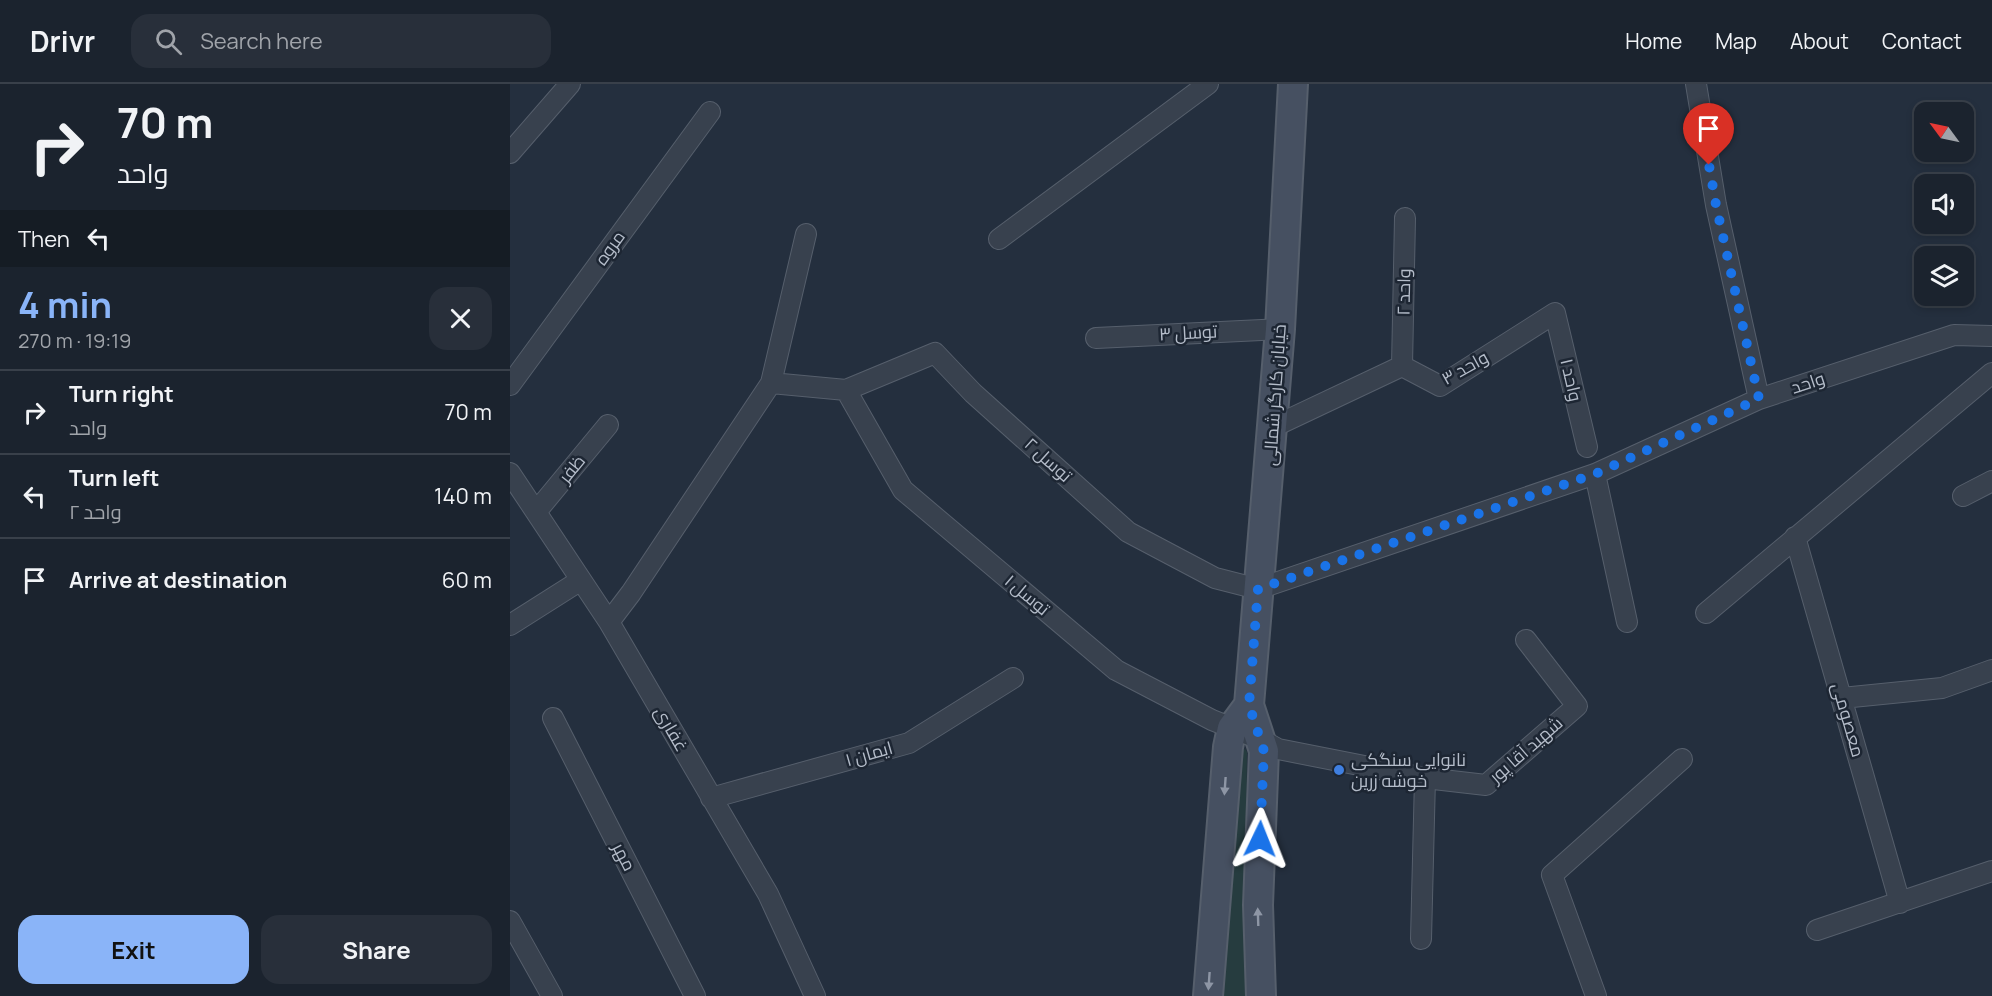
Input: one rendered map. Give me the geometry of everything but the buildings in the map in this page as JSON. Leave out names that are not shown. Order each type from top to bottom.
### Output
[{"type":"street","points":[[510,153],[568,90],[570,84]]},
{"type":"street","points":[[999,239],[1208,84]]},
{"type":"street","name":"خیابان کارگر شمالی","points":[[1261,996],[1258,905],[1264,751],[1249,705],[1280,329],[1293,84]]},
{"type":"street","points":[[1696,84],[1716,205],[1759,399]]},
{"type":"street","name":"مروه","points":[[510,385],[710,112]]},
{"type":"street","name":"واحد ۲","points":[[1402,366],[1406,218]]},
{"type":"street","points":[[609,622],[631,593],[771,383],[806,234]]},
{"type":"street","name":"واحد ۳","points":[[1402,366],[1440,386],[1555,313]]},
{"type":"street","name":"واحد ۱","points":[[1555,313],[1587,447]]},
{"type":"street","name":"توسل ۳","points":[[1096,338],[1280,329]]},
{"type":"street","name":"واحد","points":[[1258,589],[1595,474],[1759,399],[1954,334],[1992,336]]},
{"type":"street","name":"توسل ۲","points":[[846,390],[935,353],[974,393],[1128,532],[1215,578],[1258,589]]},
{"type":"street","points":[[1273,427],[1402,366]]},
{"type":"street","points":[[1706,613],[1992,373]]},
{"type":"street","points":[[771,383],[846,390]]},
{"type":"street","name":"توسل ۱","points":[[846,390],[903,490],[1116,670],[1212,720],[1262,740]]},
{"type":"street","name":"ظفر","points":[[536,512],[608,425]]},
{"type":"street","name":"غفاری","points":[[510,473],[609,622],[768,894],[815,996]]},
{"type":"street","points":[[1595,474],[1627,622]]},
{"type":"street","points":[[1963,496],[1992,481]]},
{"type":"street","name":"معصومی","points":[[1795,537],[1900,903]]},
{"type":"street","points":[[510,625],[581,580]]},
{"type":"street","name":"شهید آقا پور","points":[[1262,740],[1278,749],[1425,778],[1486,785],[1576,706],[1526,640]]},
{"type":"street","points":[[1842,698],[1942,688],[1992,670]]},
{"type":"street","name":"ایمان ۱","points":[[711,798],[909,743],[1013,678]]},
{"type":"street","points":[[1208,996],[1228,747],[1232,728],[1249,705]]},
{"type":"street","name":"مهر","points":[[553,717],[695,996]]},
{"type":"street","points":[[1596,996],[1552,875],[1682,759]]},
{"type":"street","points":[[1421,939],[1425,778]]},
{"type":"street","points":[[1817,930],[1992,871]]},
{"type":"street","points":[[510,921],[552,996]]},
{"type":"green space","points":[[1245,749],[1247,752],[1245,996],[1222,996],[1242,751]]},
{"type":"place","name":"نانوایی سنگکی خوشه زرین","points":[[1339,770]]},
{"type":"route","points":[[1260,839],[1264,751],[1249,705],[1258,589],[1595,474],[1759,399],[1709,165]]}]
